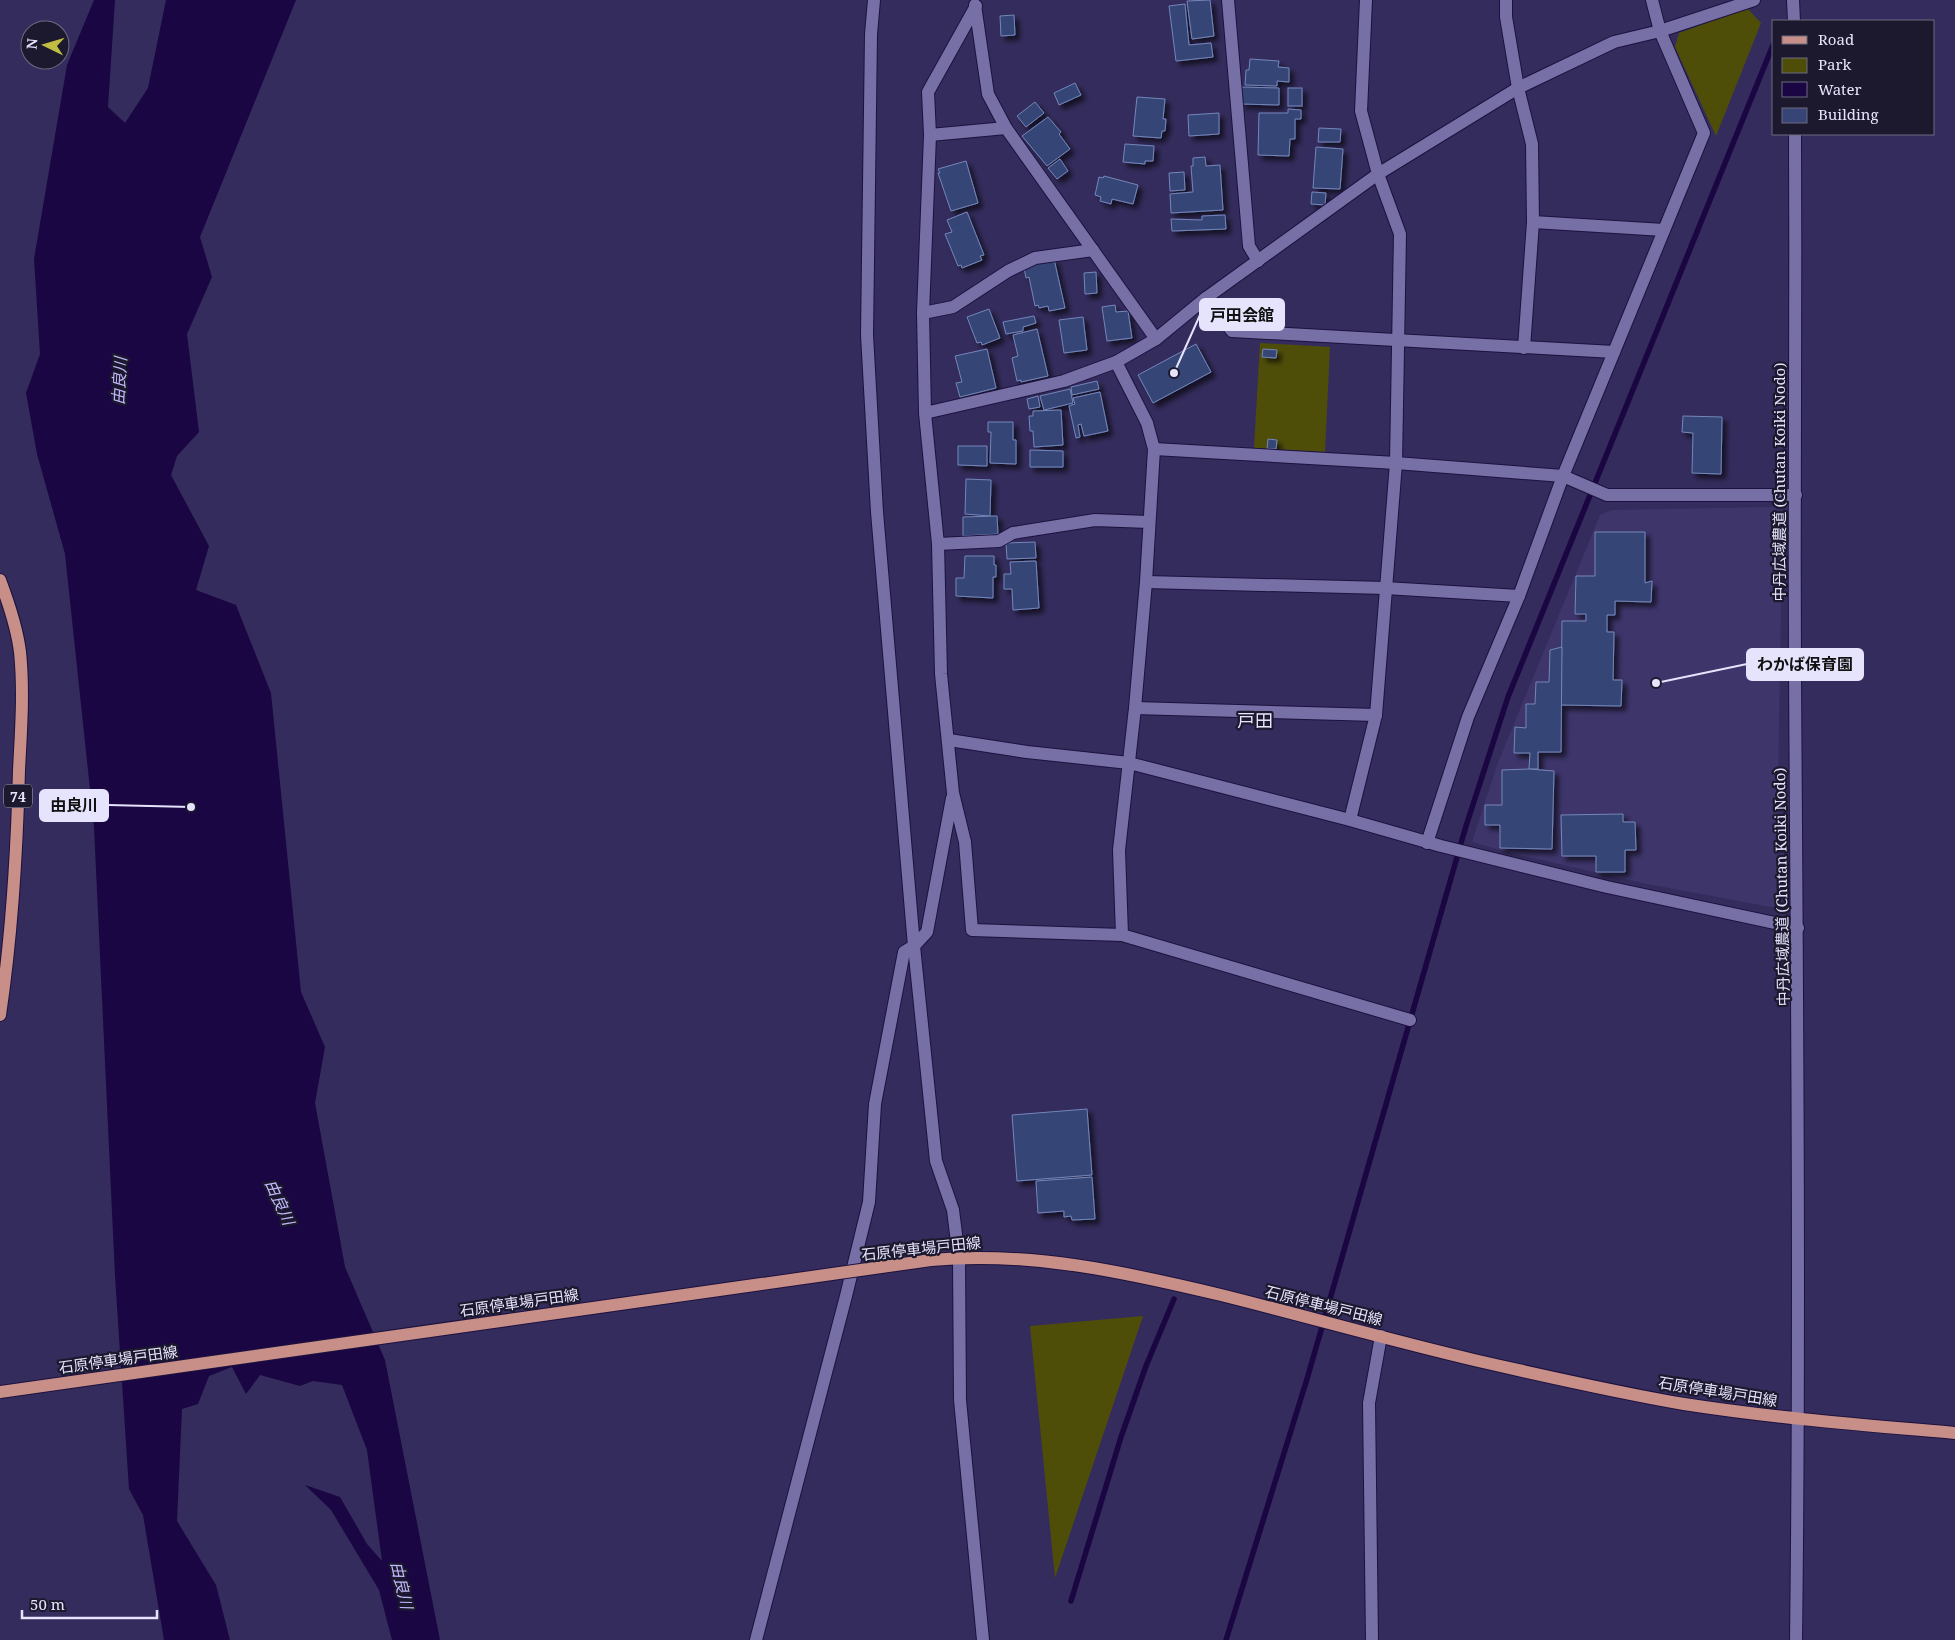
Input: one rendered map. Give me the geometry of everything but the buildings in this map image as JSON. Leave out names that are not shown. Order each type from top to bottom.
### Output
[{"type":"main road","name":"74","points":[[0,580],[13,615],[20,652],[22,689],[18,824],[0,1015]]},
{"type":"main road","name":"石原停車場戸田線","points":[[0,1392],[931,1260],[1004,1257],[1093,1267],[1152,1278],[1473,1360],[1684,1403],[1799,1420],[1955,1433]]},
{"type":"street","points":[[874,0],[868,335],[877,512],[914,946],[936,1160],[953,1210],[959,1258],[960,1400],[983,1640]]},
{"type":"street","points":[[1228,0],[1250,246],[1258,261]]},
{"type":"street","points":[[1350,820],[1376,714],[1396,463],[1400,234],[1378,174],[1361,111],[1366,0]]},
{"type":"street","points":[[1506,0],[1506,17],[1518,88],[1532,144],[1534,222],[1524,348]]},
{"type":"street","points":[[1427,843],[1468,717],[1568,478],[1614,352],[1704,133],[1660,30],[1652,0]]},
{"type":"street","points":[[926,413],[1064,381],[1116,362],[1156,339],[1206,298],[1378,174],[1518,88],[1614,42],[1660,30],[1754,0]]},
{"type":"street","points":[[1794,0],[1794,20]]},
{"type":"street","points":[[975,3],[988,94],[1006,128],[1156,339]]},
{"type":"street","points":[[975,3],[928,92],[930,135],[923,313],[926,413],[938,544],[941,674],[953,792],[965,842],[972,930],[1122,935],[1410,1020]]},
{"type":"street","points":[[930,135],[1006,128]]},
{"type":"street","name":"中丹広域農道 (Chutan Koiki Nodo)","points":[[1795,135],[1795,676],[1798,928],[1799,1420],[1796,1640]]},
{"type":"street","points":[[1534,222],[1664,230]]},
{"type":"street","points":[[923,313],[953,307],[1008,271],[1035,258],[1093,250]]},
{"type":"street","points":[[1206,298],[1232,332],[1614,352]]},
{"type":"street","points":[[1116,362],[1147,423],[1154,449],[1146,582],[1130,763],[1119,850],[1122,935]]},
{"type":"street","points":[[1154,449],[1396,463],[1568,478],[1607,494],[1796,495]]},
{"type":"street","points":[[938,544],[999,541],[1013,533],[1095,520],[1149,522]]},
{"type":"street","points":[[1146,582],[1385,588],[1518,596]]},
{"type":"street","points":[[1135,708],[1376,714]]},
{"type":"street","points":[[949,740],[1027,752],[1130,763],[1350,820],[1427,843],[1607,887],[1798,928]]},
{"type":"street","points":[[756,1640],[869,1202],[875,1104],[904,952],[914,946],[926,932],[953,792]]},
{"type":"street","points":[[1372,1640],[1369,1403],[1381,1336]]},
{"type":"shaded area","points":[[1775,507],[1778,514],[1781,600],[1776,908],[1642,883],[1515,854],[1472,842],[1497,765],[1600,515],[1612,510]]},
{"type":"green space","points":[[1747,8],[1761,23],[1716,136],[1675,47],[1679,33]]},
{"type":"green space","points":[[1260,343],[1330,347],[1325,452],[1254,448]]},
{"type":"green space","points":[[1143,1316],[1055,1578],[1030,1326]]},
{"type":"water","points":[[94,0],[115,0],[108,107],[125,123],[148,88],[166,0],[296,0],[200,237],[212,277],[187,334],[199,432],[177,456],[171,475],[209,546],[196,590],[236,605],[271,693],[301,992],[325,1047],[315,1103],[345,1267],[385,1360],[440,1640],[392,1640],[379,1590],[331,1510],[305,1485],[340,1497],[367,1544],[382,1561],[367,1450],[342,1385],[313,1381],[300,1386],[260,1375],[246,1394],[232,1367],[209,1376],[198,1404],[182,1409],[177,1521],[216,1585],[230,1640],[164,1640],[143,1515],[129,1489],[115,1276],[94,827],[65,554],[37,454],[26,393],[40,354],[34,259],[66,70],[70,70],[70,58]]},
{"type":"waterway","points":[[1226,1640],[1307,1379],[1466,826],[1508,697],[1772,47]]},
{"type":"waterway","points":[[1071,1601],[1121,1437],[1146,1366],[1174,1299]]},
{"type":"place","name":"戸田会館","points":[[1174,373]]},
{"type":"place","name":"わかば保育園","points":[[1656,683]]},
{"type":"place","name":"由良川","points":[[191,807]]},
{"type":"district","name":"戸田","points":[[1255,720]]}]
